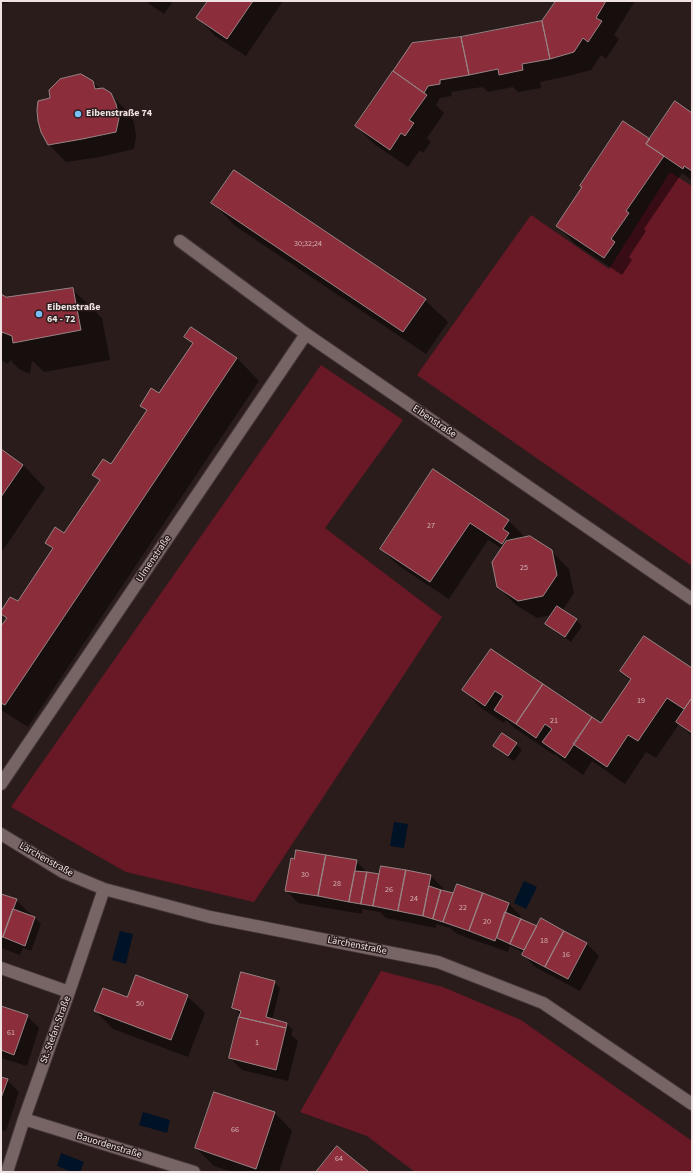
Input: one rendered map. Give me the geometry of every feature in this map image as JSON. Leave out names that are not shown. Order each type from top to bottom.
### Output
[{"type":"street","name":"Eibenstraße","points":[[180,240],[306,334],[692,599]]},
{"type":"street","name":"Ulmenstraße","points":[[1,784],[306,334]]},
{"type":"street","name":"Lärchenstraße","points":[[1,834],[63,872],[104,889],[210,917],[438,962],[543,1003],[692,1104]]},
{"type":"street","name":"St.-Stefan-Straße","points":[[7,1172],[104,889]]},
{"type":"street","points":[[1,968],[69,992]]},
{"type":"street","name":"Bauordenstraße","points":[[24,1119],[194,1172]]},
{"type":"shaded area","points":[[670,172],[692,186],[692,566],[417,375],[531,215],[609,269]]},
{"type":"shaded area","points":[[321,365],[403,420],[325,528],[442,617],[254,902],[126,872],[11,807]]},
{"type":"shaded area","points":[[381,971],[443,987],[521,1020],[692,1141],[692,1172],[415,1172],[367,1136],[300,1112]]},
{"type":"water","points":[[394,822],[408,824],[404,848],[390,846]]},
{"type":"water","points":[[524,881],[537,887],[526,909],[514,903]]},
{"type":"water","points":[[120,931],[133,934],[126,964],[112,960]]},
{"type":"water","points":[[143,1112],[170,1120],[167,1133],[139,1125]]},
{"type":"water","points":[[61,1153],[84,1162],[80,1172],[72,1172],[57,1166]]},
{"type":"building","points":[[208,1],[253,1],[227,39],[196,18]]},
{"type":"building","points":[[556,1],[606,1],[596,18],[602,21],[588,42],[583,38],[574,52],[550,59],[542,21]]},
{"type":"building","points":[[542,21],[550,59],[522,64],[523,70],[499,75],[498,69],[469,75],[461,37]]},
{"type":"building","points":[[461,37],[469,75],[440,80],[440,84],[428,86],[424,93],[393,71],[412,43]]},
{"type":"building","points":[[393,71],[427,95],[409,120],[414,123],[405,136],[401,133],[390,150],[355,126]]},
{"type":"building","name":"Eibenstraße 74","points":[[81,74],[93,81],[95,89],[103,88],[111,93],[116,104],[119,118],[116,132],[48,145],[41,132],[38,121],[38,101],[50,98],[49,90],[60,79]]},
{"type":"building","points":[[675,101],[692,113],[692,171],[684,166],[683,169],[646,144]]},
{"type":"building","points":[[623,121],[650,139],[646,144],[664,156],[626,211],[629,213],[611,239],[615,242],[604,258],[556,226],[582,187],[580,186]]},
{"type":"building","points":[[234,170],[426,299],[403,332],[211,203]]},
{"type":"building","name":"Eibenstraße 64 - 72","points":[[73,288],[81,330],[13,343],[12,336],[2,332],[1,340],[1,294],[6,297]]},
{"type":"building","points":[[191,327],[237,358],[5,705],[1,703],[1,626],[7,618],[1,614],[1,611],[10,597],[18,601],[53,548],[45,543],[55,527],[64,533],[100,480],[92,475],[103,459],[111,464],[147,410],[140,406],[151,388],[159,393],[193,343],[184,337]]},
{"type":"building","points":[[1,449],[23,465],[1,497]]},
{"type":"building","points":[[433,469],[509,520],[503,529],[509,533],[502,544],[470,523],[430,582],[380,549]]},
{"type":"building","points":[[530,536],[552,550],[557,575],[543,596],[518,601],[497,587],[492,562],[506,541]]},
{"type":"building","points":[[557,606],[577,619],[565,637],[545,624]]},
{"type":"building","points":[[644,636],[692,668],[692,698],[684,709],[667,698],[638,741],[628,735],[607,767],[573,744],[592,717],[601,723],[631,679],[620,671]]},
{"type":"building","points":[[491,649],[543,684],[516,724],[494,710],[503,696],[495,691],[485,706],[462,690]]},
{"type":"building","points":[[543,684],[592,717],[565,758],[542,742],[552,729],[545,724],[536,738],[516,724]]},
{"type":"building","points":[[692,698],[692,733],[676,722]]},
{"type":"building","points":[[502,733],[517,743],[508,756],[493,746]]},
{"type":"building","points":[[296,850],[326,855],[318,896],[285,891],[291,858],[294,859]]},
{"type":"building","points":[[326,855],[357,860],[349,902],[318,896]]},
{"type":"building","points":[[381,866],[406,870],[398,911],[373,906]]},
{"type":"building","points":[[406,870],[431,875],[423,916],[398,911]]},
{"type":"building","points":[[355,871],[367,872],[361,904],[349,902]]},
{"type":"building","points":[[367,872],[379,874],[373,906],[361,904]]},
{"type":"building","points":[[457,884],[483,893],[469,931],[443,922]]},
{"type":"building","points":[[429,886],[441,890],[433,919],[423,916]]},
{"type":"building","points":[[441,890],[453,893],[443,922],[433,919]]},
{"type":"building","points":[[483,893],[509,903],[495,941],[469,931]]},
{"type":"building","points":[[1,894],[17,899],[3,937],[1,937]]},
{"type":"building","points":[[13,909],[35,917],[25,946],[3,937]]},
{"type":"building","points":[[505,912],[521,919],[510,944],[497,938]]},
{"type":"building","points":[[541,918],[564,931],[545,967],[522,955]]},
{"type":"building","points":[[521,919],[537,926],[524,950],[510,944]]},
{"type":"building","points":[[564,931],[587,943],[568,979],[545,967]]},
{"type":"building","points":[[241,972],[275,981],[266,1017],[287,1023],[286,1028],[239,1017],[241,1011],[232,1008]]},
{"type":"building","points":[[136,975],[188,995],[171,1040],[94,1011],[103,988],[127,997]]},
{"type":"building","points":[[1,1006],[28,1015],[14,1055],[1,1050]]},
{"type":"building","points":[[239,1017],[286,1028],[276,1070],[229,1058]]},
{"type":"building","points":[[1,1077],[8,1079],[1,1098]]},
{"type":"building","points":[[214,1092],[275,1112],[256,1169],[195,1148]]},
{"type":"building","points":[[337,1146],[369,1172],[316,1172]]},
{"type":"place","name":"Eibenstraße 74","points":[[78,114]]},
{"type":"place","name":"Eibenstraße 64 - 72","points":[[39,314]]}]
